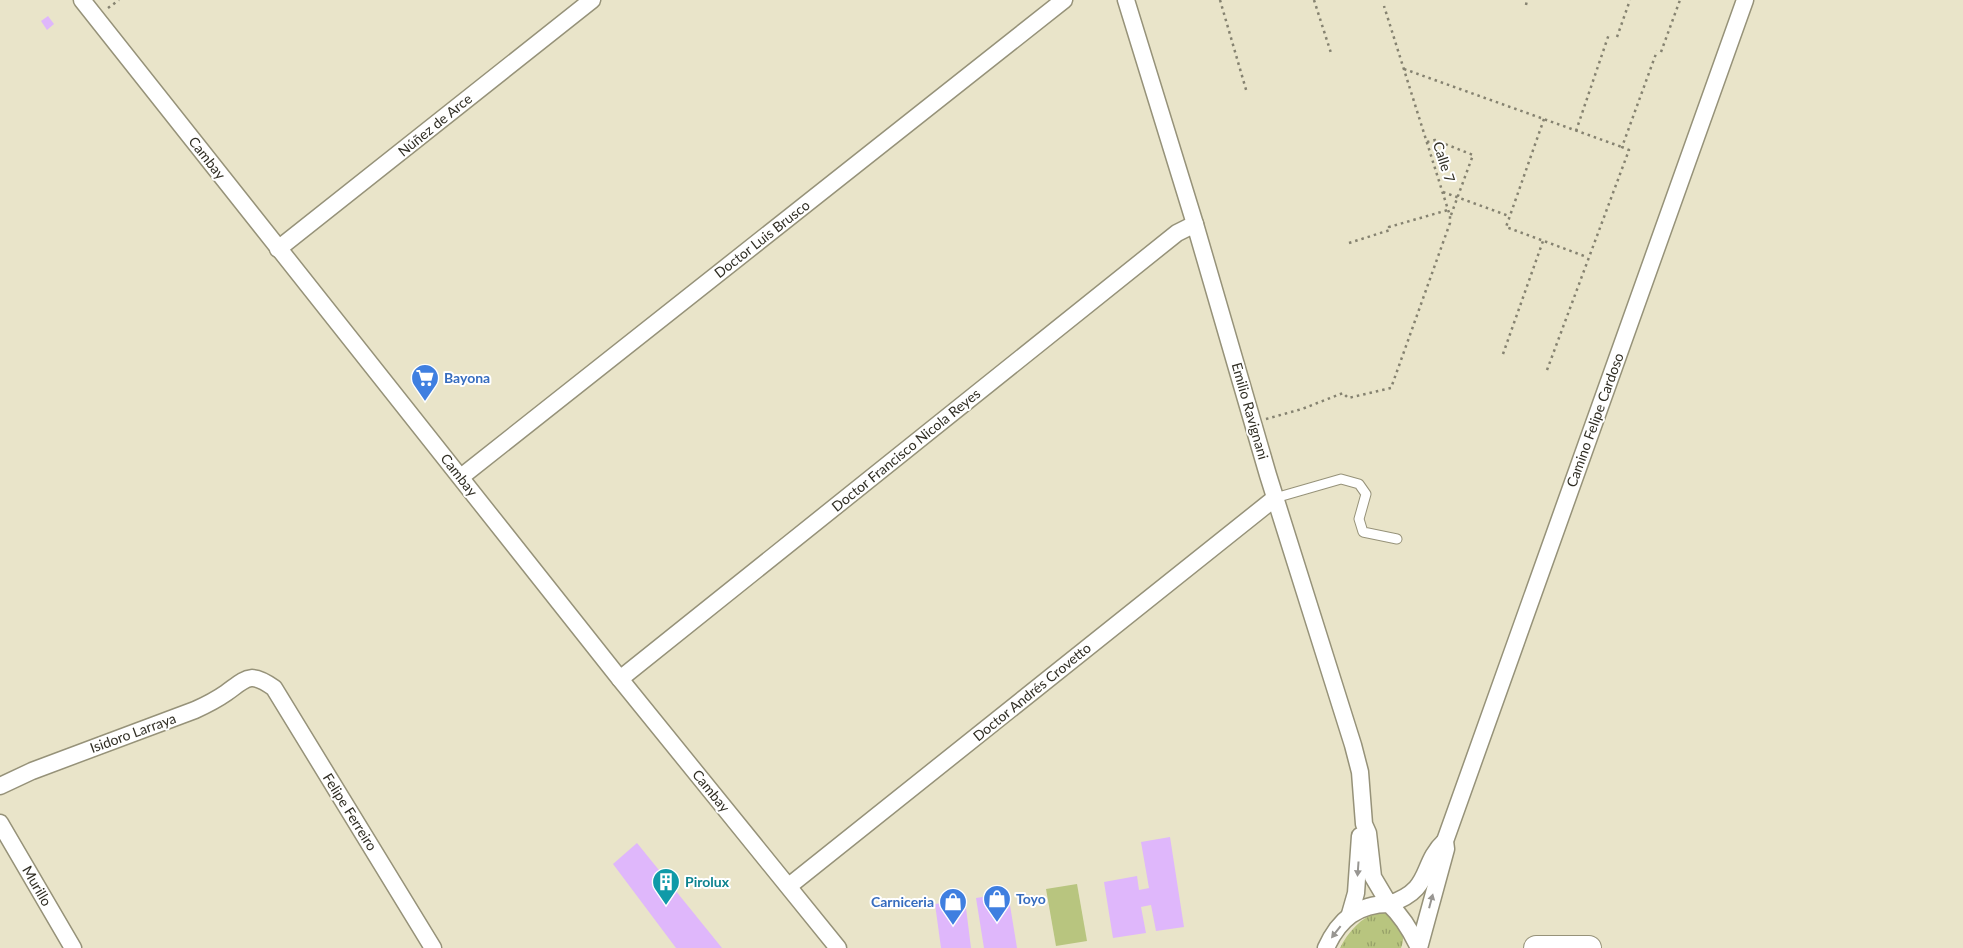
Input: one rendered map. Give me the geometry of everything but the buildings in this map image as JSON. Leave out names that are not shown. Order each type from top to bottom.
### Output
[{"type":"main road","points":[[1536,948],[1589,948]]},
{"type":"street","name":"Cambay","points":[[82,0],[620,679],[838,948]]},
{"type":"street","name":"Núñez de Arce","points":[[278,249],[592,0]]},
{"type":"street","name":"Doctor Luis Brusco","points":[[461,477],[1064,0]]},
{"type":"street","name":"Emilio Ravignani","points":[[1126,0],[1195,224],[1253,423],[1353,745],[1360,772],[1364,824],[1368,833],[1373,877],[1389,904],[1400,914],[1409,927],[1419,948]]},
{"type":"street","name":"Camino Felipe Cardoso","points":[[1389,904],[1412,894],[1424,878],[1439,847],[1445,841],[1745,0]]},
{"type":"street","name":"Doctor Francisco Nicola Reyes","points":[[620,679],[1169,239],[1185,227],[1195,224]]},
{"type":"street","name":"Doctor Andrés Crovetto","points":[[789,886],[1276,498]]},
{"type":"street","name":"Isidoro Larraya","points":[[0,786],[32,770],[195,710],[214,701],[242,680],[262,680]]},
{"type":"street","name":"Felipe Ferreiro","points":[[262,680],[274,688],[433,948]]},
{"type":"street","name":"Murillo","points":[[0,823],[73,948]]},
{"type":"street","name":"Emilio Ravignani","points":[[1326,948],[1350,914],[1356,893],[1361,832],[1364,824]]},
{"type":"street","name":"Camino Felipe Cardoso","points":[[1419,948],[1446,849],[1445,841]]},
{"type":"street","points":[[1350,914],[1374,904],[1389,904]]},
{"type":"lane","points":[[1276,498],[1341,479],[1359,484],[1366,494],[1360,519],[1363,532],[1397,539]]},
{"type":"path","points":[[1220,0],[1247,93]]},
{"type":"path","points":[[1314,0],[1331,53]]},
{"type":"path","points":[[1526,5],[1527,0]]},
{"type":"path","points":[[1617,37],[1630,0]]},
{"type":"path","points":[[1661,52],[1680,0]]},
{"type":"path","name":"Calle 7","points":[[1384,6],[1450,216]]},
{"type":"path","points":[[1576,131],[1609,34]]},
{"type":"path","points":[[1622,148],[1657,51]]},
{"type":"path","points":[[1404,69],[1629,150],[1547,370]]},
{"type":"path","points":[[1544,119],[1506,227],[1588,257]]},
{"type":"path","points":[[1253,423],[1302,409],[1343,393],[1348,398],[1391,388],[1473,155],[1435,140],[1427,142]]},
{"type":"path","points":[[1443,192],[1510,216]]},
{"type":"path","points":[[1349,243],[1390,230],[1389,227],[1448,210]]},
{"type":"path","points":[[1503,354],[1543,241]]},
{"type":"green space","points":[[1077,884],[1087,941],[1056,946],[1046,889]]},
{"type":"green space","points":[[1379,912],[1391,914],[1399,926],[1403,934],[1401,948],[1340,948],[1347,936],[1361,921]]},
{"type":"place","name":"Bayona","points":[[425,402]]},
{"type":"place","name":"Pirolux","points":[[666,906]]},
{"type":"place","name":"Toyo","points":[[997,923]]},
{"type":"place","name":"Carniceria","points":[[953,926]]}]
